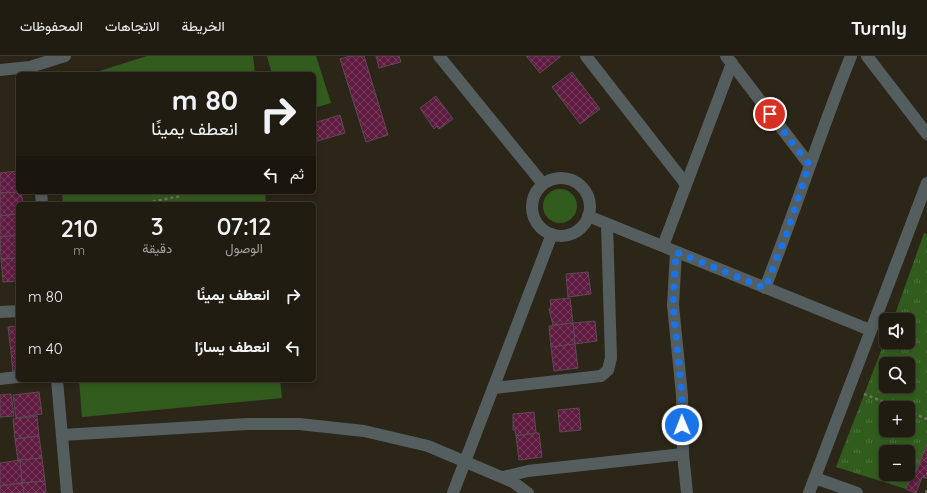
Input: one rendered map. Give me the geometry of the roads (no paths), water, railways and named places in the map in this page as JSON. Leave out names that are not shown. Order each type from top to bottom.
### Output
[{"type":"street","points":[[0,70],[30,70],[65,56]]},
{"type":"street","points":[[439,56],[542,184]]},
{"type":"street","points":[[586,56],[685,183]]},
{"type":"street","points":[[765,288],[788,230],[809,164],[851,56]]},
{"type":"street","points":[[867,56],[927,134]]},
{"type":"street","points":[[663,246],[729,60]]},
{"type":"street","points":[[729,60],[809,164]]},
{"type":"street","points":[[560,178],[569,179],[577,183],[584,190],[588,198],[588,216],[577,230],[570,234],[561,236],[552,234],[544,230],[538,224],[532,208],[536,191],[542,184],[550,180],[560,178]]},
{"type":"street","points":[[809,493],[927,183]]},
{"type":"street","points":[[588,216],[870,330]]},
{"type":"street","points":[[494,388],[601,376],[608,370],[611,358],[607,224]]},
{"type":"street","points":[[453,493],[552,234]]},
{"type":"street","points":[[676,252],[673,305],[682,395],[683,454],[687,493]]},
{"type":"street","points":[[0,312],[16,311]]},
{"type":"street","points":[[0,379],[16,377]]},
{"type":"street","points":[[57,382],[67,493]]},
{"type":"street","points":[[62,435],[247,424],[299,424],[371,433],[428,446],[513,482],[528,493]]},
{"type":"street","points":[[503,478],[528,471],[683,454]]},
{"type":"street","points":[[815,478],[857,493]]}]
